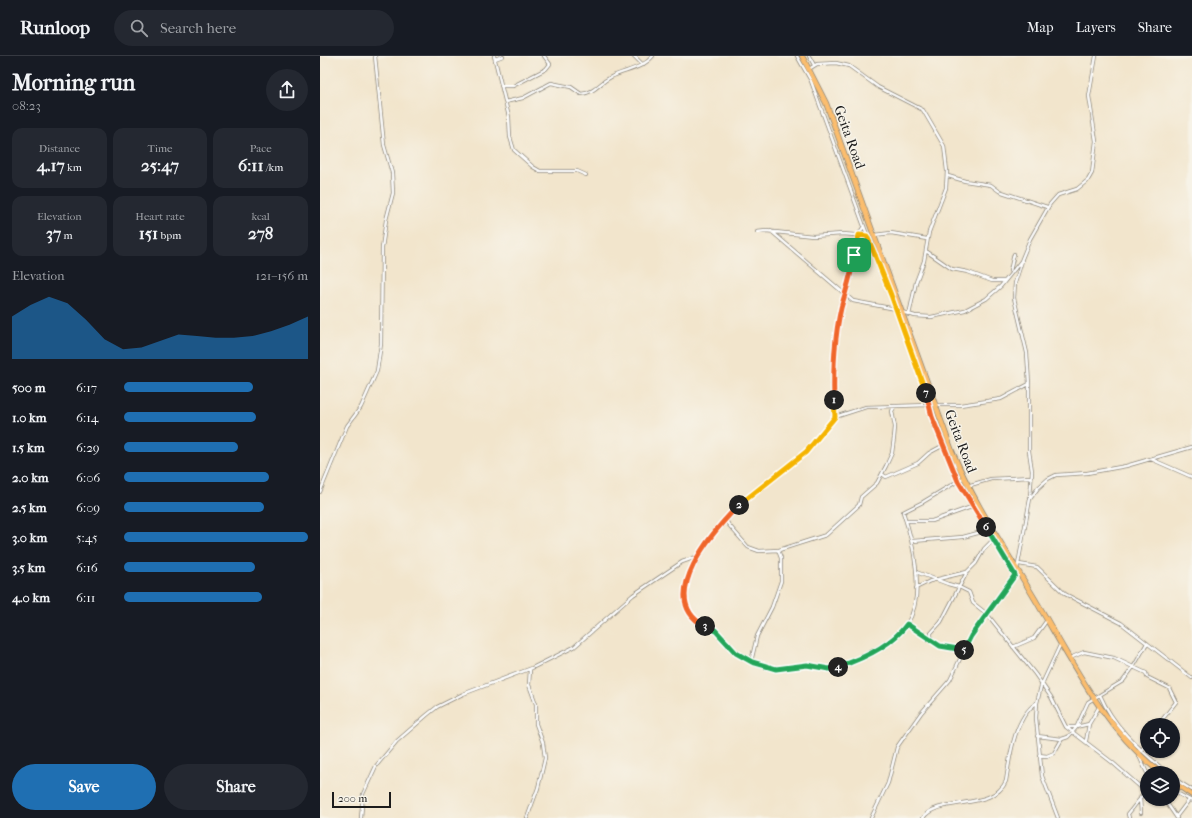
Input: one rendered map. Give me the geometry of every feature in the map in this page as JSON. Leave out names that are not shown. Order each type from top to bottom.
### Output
[{"type":"highway","name":"Geita Road","points":[[802,56],[826,103],[935,405],[975,506],[1094,698],[1116,728],[1154,766]]},
{"type":"highway","points":[[1180,787],[1192,795]]},
{"type":"street","points":[[320,492],[348,426],[361,407],[374,379],[381,347],[382,248],[386,220],[392,200],[393,182],[384,143],[375,56]]},
{"type":"street","points":[[503,56],[494,58],[505,102],[513,148],[533,168],[542,172],[577,171],[586,175]]},
{"type":"street","points":[[501,86],[513,86],[542,72],[550,64],[544,56]]},
{"type":"street","points":[[634,56],[643,65]]},
{"type":"street","points":[[505,102],[523,98],[551,83],[571,87],[581,94],[592,92],[610,78],[643,65],[653,56]]},
{"type":"street","points":[[797,56],[811,81],[958,481],[975,506],[932,521],[906,521]]},
{"type":"street","points":[[809,56],[814,65]]},
{"type":"street","points":[[871,818],[888,783],[894,764],[897,747],[921,713],[950,680],[971,636],[1016,573],[1019,564],[1030,499],[1032,477],[1026,344],[1014,298],[1015,283],[1027,246],[1047,207],[1058,195],[1074,190],[1084,184],[1092,173],[1096,133],[1090,109],[1089,96],[1096,56]]},
{"type":"street","points":[[809,69],[814,65],[836,63],[846,64],[878,87],[923,110],[944,146],[947,175],[946,188],[932,222],[909,315]]},
{"type":"street","points":[[947,175],[965,181],[991,185],[999,191],[1047,207]]},
{"type":"street","points":[[835,417],[832,379],[834,354],[845,295],[850,280],[859,235],[864,225]]},
{"type":"street","points":[[757,232],[813,236],[844,234],[867,236]]},
{"type":"street","points":[[771,232],[853,301],[896,309]]},
{"type":"street","points":[[873,235],[892,233],[927,240]]},
{"type":"street","points":[[926,251],[952,269],[968,272],[992,281],[1004,281]]},
{"type":"street","points":[[1010,273],[1014,254]]},
{"type":"street","points":[[901,312],[909,315],[926,317],[965,310],[996,292],[1022,258]]},
{"type":"street","points":[[935,405],[960,405],[1001,399],[1029,384]]},
{"type":"street","points":[[929,405],[866,407],[835,417],[806,452],[742,503],[709,540],[685,584],[686,603],[689,614],[700,624],[715,630],[736,653],[752,662],[776,669],[807,665],[832,668],[852,662],[874,651],[902,630],[907,624],[913,609],[916,588],[916,572],[912,541],[902,512],[923,502],[963,478]]},
{"type":"street","points":[[726,520],[729,526],[748,546],[759,551],[778,550],[826,535],[859,505],[861,497],[877,483],[882,474],[892,453],[895,430],[892,411],[895,406]]},
{"type":"street","points":[[882,474],[886,477],[918,463],[929,453],[944,445]]},
{"type":"street","points":[[1030,499],[1038,488],[1052,476],[1116,468],[1192,447]]},
{"type":"street","points":[[1150,459],[1192,477]]},
{"type":"street","points":[[967,486],[991,479],[1032,477]]},
{"type":"street","points":[[912,541],[962,537],[990,530]]},
{"type":"street","points":[[931,640],[931,633],[941,622],[967,572],[976,563],[984,549],[994,538]]},
{"type":"street","points":[[752,662],[758,636],[772,607],[781,581],[782,558],[778,550]]},
{"type":"street","points":[[361,818],[363,794],[372,773],[382,758],[397,740],[440,705],[486,684],[530,669],[574,647],[633,595],[682,562],[699,556]]},
{"type":"street","points":[[1019,564],[1037,567],[1066,594],[1111,617],[1192,678]]},
{"type":"street","points":[[916,572],[936,580],[959,586],[969,592],[973,603],[988,614],[1029,666],[1041,686],[1051,697],[1066,727],[1086,741],[1140,786]]},
{"type":"street","points":[[916,588],[925,583],[967,572]]},
{"type":"street","points":[[1013,647],[1034,638],[1047,620]]},
{"type":"street","points":[[907,624],[941,646],[963,651]]},
{"type":"street","points":[[1058,818],[1043,781],[1036,718],[1037,703],[1041,686],[1061,643]]},
{"type":"street","points":[[1037,736],[1062,739],[1068,737],[1076,727],[1085,707],[1094,698],[1123,681],[1134,666],[1147,643]]},
{"type":"street","points":[[1070,658],[1084,652],[1114,658],[1147,673],[1148,677],[1169,688],[1176,700],[1163,718]]},
{"type":"street","points":[[527,818],[538,788],[545,758],[544,743],[536,724],[536,704],[529,685],[528,674],[530,669]]},
{"type":"street","points":[[1100,695],[1109,712],[1139,752],[1144,766]]},
{"type":"street","points":[[923,818],[932,810],[960,802],[985,799],[1002,787],[1006,781],[1018,730],[1026,715],[1037,703]]},
{"type":"street","points":[[1086,741],[1089,724],[1100,706]]},
{"type":"street","points":[[1066,727],[1076,727],[1089,724]]},
{"type":"street","points":[[1039,755],[1054,753],[1062,739]]},
{"type":"street","points":[[1139,752],[1158,766]]},
{"type":"street","points":[[1040,763],[1044,755]]},
{"type":"street","points":[[1180,782],[1192,790]]},
{"type":"street","points":[[1169,806],[1176,817],[1191,800],[1180,794]]},
{"type":"street","points":[[1139,800],[1141,813]]},
{"type":"street","points":[[1129,818],[1128,814],[1139,800]]},
{"type":"route","points":[[859,235],[867,236],[884,281],[891,295],[926,392],[932,417],[958,481],[1015,575],[998,601],[971,636],[963,651],[944,645],[940,646],[928,636],[907,624],[902,630],[879,648],[852,662],[835,668],[829,669],[807,665],[794,668],[770,668],[750,662],[738,655],[724,642],[715,630],[700,624],[690,615],[686,603],[685,584],[699,556],[722,523],[742,503],[806,452],[835,417],[832,379],[834,354],[841,309],[848,289],[853,268],[854,255],[859,235]]}]
